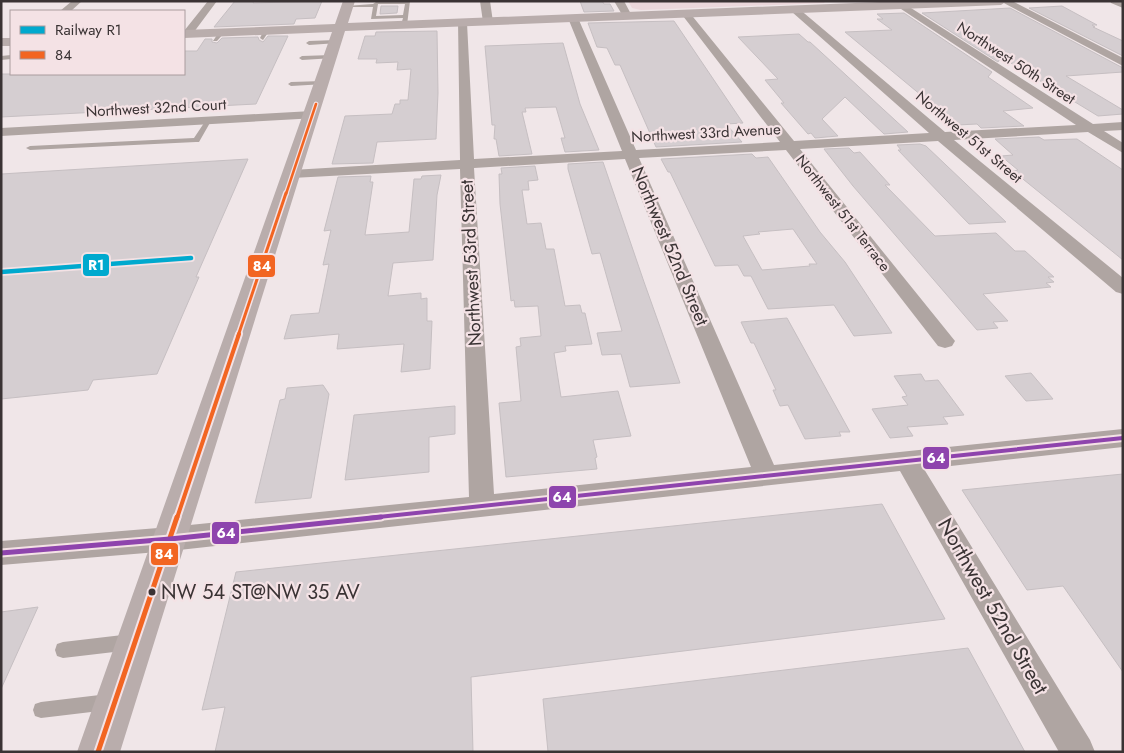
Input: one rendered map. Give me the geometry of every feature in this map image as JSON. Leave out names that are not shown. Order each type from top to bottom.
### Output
[{"type":"main road","points":[[186,34],[218,36],[264,34],[336,42],[406,15],[462,23],[796,10],[896,3],[1003,1]]},
{"type":"main road","points":[[98,752],[349,4]]},
{"type":"street","points":[[66,10],[78,1]]},
{"type":"street","points":[[186,34],[213,1]]},
{"type":"street","points":[[485,1],[488,22]]},
{"type":"street","points":[[619,1],[627,16]]},
{"type":"street","points":[[1003,1],[1123,63]]},
{"type":"street","points":[[1114,1],[1123,5]]},
{"type":"street","name":"Northwest 50th Street","points":[[896,3],[1123,149]]},
{"type":"street","name":"Northwest 51st Street","points":[[796,10],[942,137],[1123,288]]},
{"type":"street","name":"Northwest 51st Terrace","points":[[686,14],[945,341]]},
{"type":"street","name":"Northwest 52nd Street","points":[[573,18],[766,475]]},
{"type":"street","name":"Northwest 53rd Street","points":[[462,23],[466,164],[482,504]]},
{"type":"street","name":"Northwest 32nd Court","points":[[1,132],[312,115]]},
{"type":"street","name":"Northwest 33rd Avenue","points":[[292,174],[1123,126]]},
{"type":"street","points":[[1,553],[170,539],[482,504],[1123,438]]},
{"type":"street","name":"Northwest 52nd Street","points":[[907,461],[1078,752]]},
{"type":"lane","points":[[408,2],[406,15],[373,18],[377,9],[376,3],[408,2]]},
{"type":"lane","points":[[349,4],[377,9]]},
{"type":"lane","points":[[398,9],[406,15]]},
{"type":"lane","points":[[309,43],[336,42]]},
{"type":"lane","points":[[302,58],[336,42]]},
{"type":"lane","points":[[291,84],[323,83]]},
{"type":"lane","points":[[30,148],[196,140],[208,121]]},
{"type":"lane","points":[[63,650],[135,642]]},
{"type":"lane","points":[[40,710],[115,702]]},
{"type":"shaded area","points":[[628,1],[823,1],[825,3],[641,10],[632,8]]},
{"type":"building","points":[[235,1],[254,1],[253,3],[322,1],[315,18],[296,19],[294,24],[214,27]]},
{"type":"building","points":[[580,1],[602,1],[604,4],[610,4],[614,11],[584,12]]},
{"type":"building","points":[[381,6],[398,6],[397,13],[380,14]]},
{"type":"building","points":[[1062,6],[1097,25],[1092,25],[1095,27],[1093,27],[1123,41],[1123,56],[1029,8]]},
{"type":"building","points":[[1010,8],[1123,68],[1123,72],[1066,76],[1123,110],[1123,114],[1098,116],[1001,57],[998,62],[922,13]]},
{"type":"building","points":[[904,13],[992,72],[988,77],[1033,108],[1003,111],[1024,126],[981,128],[977,124],[957,125],[845,32],[892,30],[877,19],[883,19],[877,14]]},
{"type":"building","points":[[674,21],[743,123],[726,124],[742,142],[656,147],[620,65],[615,65],[607,48],[597,47],[588,23]]},
{"type":"building","points":[[437,31],[438,93],[436,139],[377,142],[373,163],[332,164],[345,116],[392,114],[395,104],[400,104],[400,100],[408,100],[411,69],[397,70],[398,62],[376,63],[377,59],[358,59],[365,36],[375,36],[376,32]]},
{"type":"building","points":[[799,34],[908,132],[884,134],[845,97],[822,119],[838,136],[815,138],[811,133],[808,134],[781,103],[784,103],[765,80],[778,79],[738,37]]},
{"type":"building","points":[[268,36],[288,36],[256,104],[1,117],[1,74],[185,75],[185,51],[197,51],[205,39],[212,39],[212,42],[217,43],[222,38],[258,37],[263,42]]},
{"type":"building","points":[[563,43],[580,104],[599,150],[565,152],[561,138],[565,138],[556,107],[525,108],[526,112],[522,112],[532,154],[499,156],[496,139],[494,139],[495,125],[492,125],[485,46]]},
{"type":"building","points":[[1039,137],[1044,140],[1077,139],[1123,170],[1123,260],[1013,171],[1018,170],[1001,156],[1013,155],[995,139]]},
{"type":"building","points":[[920,144],[926,146],[1006,222],[969,224],[898,150],[901,150],[897,145]]},
{"type":"building","points":[[849,148],[854,153],[860,152],[890,185],[885,185],[935,236],[996,233],[1015,251],[1025,251],[1054,277],[1048,277],[1054,282],[1046,283],[1051,287],[983,294],[1008,321],[993,322],[998,328],[977,330],[853,186],[824,149]]},
{"type":"building","points":[[752,154],[756,158],[768,157],[820,232],[845,262],[892,333],[854,336],[834,305],[768,309],[751,276],[744,276],[738,265],[715,266],[670,172],[668,172],[661,159]],"holes":[[[793,229],[817,264],[762,270],[743,236],[760,234],[758,232]]]},
{"type":"building","points":[[248,159],[196,277],[199,277],[157,374],[93,380],[88,390],[1,399],[1,174]]},
{"type":"building","points":[[603,162],[680,383],[630,387],[621,354],[602,355],[597,333],[622,331],[600,253],[592,254],[568,164]]},
{"type":"building","points":[[535,166],[538,180],[528,181],[529,190],[522,190],[527,224],[541,223],[546,249],[554,249],[565,306],[580,305],[582,313],[585,313],[592,344],[565,346],[566,351],[554,353],[561,397],[618,391],[631,436],[593,440],[597,457],[595,458],[597,469],[506,477],[499,403],[521,401],[516,347],[521,346],[520,338],[541,336],[538,306],[515,307],[514,300],[511,301],[500,204],[499,174],[502,174],[501,168]]},
{"type":"building","points":[[441,175],[437,195],[433,260],[393,263],[388,296],[421,293],[421,299],[427,298],[427,321],[432,321],[430,369],[401,372],[404,344],[337,349],[339,334],[284,339],[291,315],[319,313],[329,264],[323,265],[331,230],[324,231],[338,177],[371,176],[370,182],[373,182],[365,235],[409,232],[414,179],[421,179],[422,176]]},
{"type":"building","points":[[787,318],[850,432],[839,432],[841,436],[805,439],[788,405],[780,406],[773,390],[776,390],[754,343],[751,343],[741,322]]},
{"type":"building","points":[[1031,373],[1053,399],[1026,401],[1005,376]]},
{"type":"building","points":[[921,374],[925,381],[938,380],[964,415],[943,417],[948,424],[907,427],[913,436],[890,438],[872,409],[908,405],[902,397],[907,396],[894,376]]},
{"type":"building","points":[[323,385],[329,394],[311,498],[255,503],[280,400],[285,399],[287,388]]},
{"type":"building","points":[[455,406],[455,434],[429,437],[429,472],[345,480],[354,415]]},
{"type":"building","points":[[1123,474],[1123,672],[1063,586],[1027,590],[962,490]]},
{"type":"building","points":[[882,504],[945,619],[471,677],[473,752],[215,752],[225,707],[202,710],[236,572]]},
{"type":"building","points":[[38,607],[1,689],[1,612]]},
{"type":"building","points":[[968,648],[1025,752],[548,752],[543,699]]},
{"type":"rail line","name":"R1","points":[[1,272],[191,258]]},
{"type":"transit line","name":"84","points":[[98,752],[316,104]]},
{"type":"transit line","name":"64","points":[[1,553],[170,539],[1123,438]]},
{"type":"place","name":"NW 54 ST@NW 35 AV","points":[[152,592]]}]
